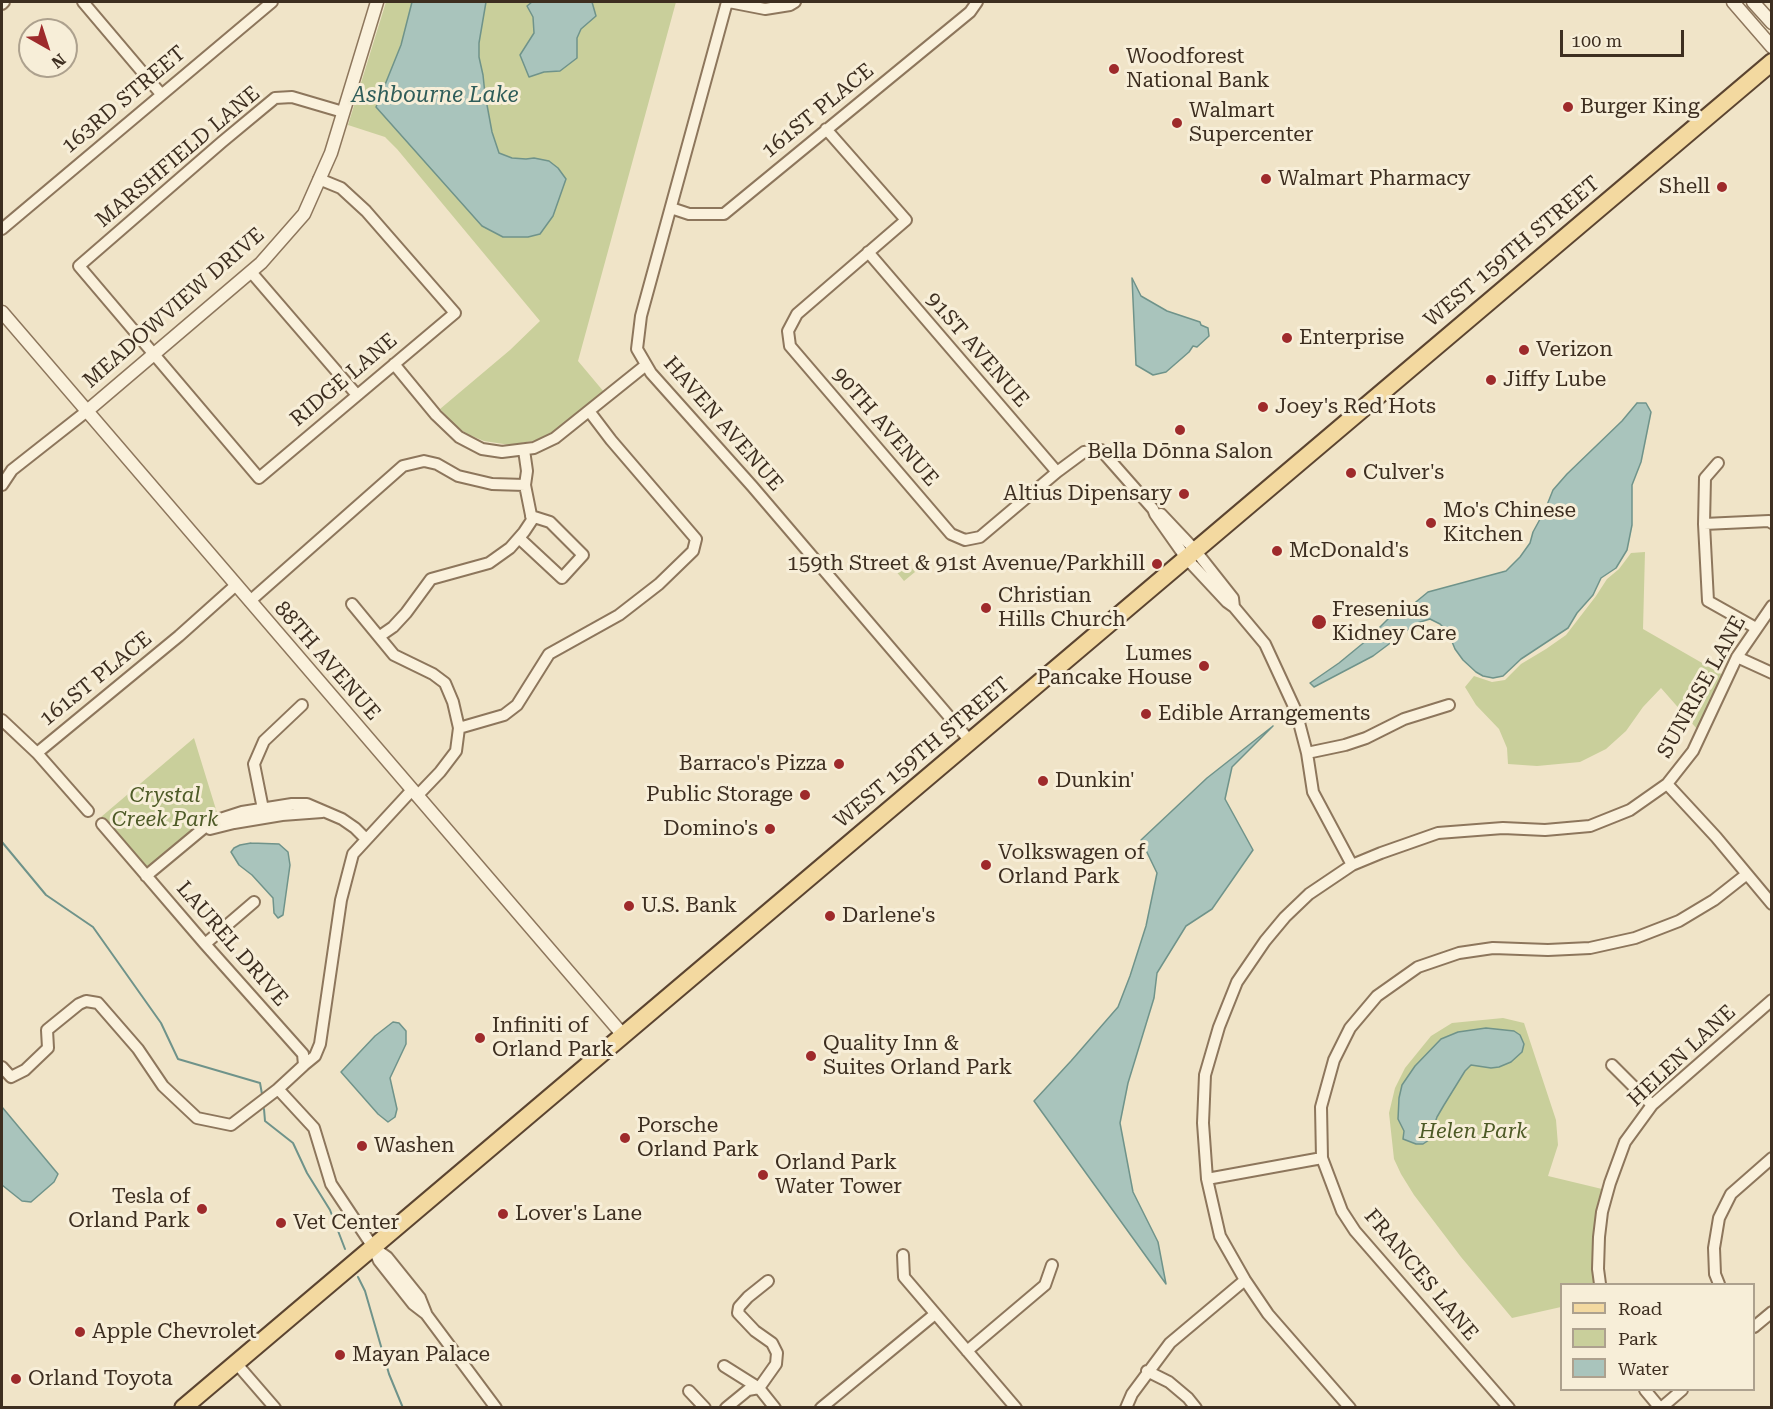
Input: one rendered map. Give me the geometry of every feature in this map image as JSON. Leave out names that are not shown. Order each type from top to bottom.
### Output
[{"type":"main road","name":"WEST 159TH STREET","points":[[183,1407],[1772,62]]},
{"type":"street","points":[[83,2],[161,94]]},
{"type":"street","name":"163RD STREET","points":[[2,229],[272,2]]},
{"type":"street","name":"MEADOWVIEW DRIVE","points":[[87,411],[261,263],[303,214],[331,153],[377,2]]},
{"type":"street","points":[[728,2],[765,9],[795,2]]},
{"type":"street","name":"HAVEN AVENUE","points":[[728,2],[641,316],[637,349],[651,373],[752,486],[970,741]]},
{"type":"street","name":"161ST PLACE","points":[[671,208],[689,214],[724,214],[970,12],[977,2]]},
{"type":"street","points":[[1733,2],[1772,47]]},
{"type":"street","points":[[1753,2],[1772,23]]},
{"type":"street","name":"MARSHFIELD LANE","points":[[154,354],[79,266],[275,98],[292,97],[343,112]]},
{"type":"street","points":[[826,129],[906,220],[868,252]]},
{"type":"street","name":"RIDGE LANE","points":[[154,354],[260,478],[455,313],[366,211],[341,188],[319,179]]},
{"type":"street","name":"90TH AVENUE","points":[[868,252],[797,314],[788,331],[790,346],[951,534],[965,540],[980,537],[1057,472]]},
{"type":"street","name":"91ST AVENUE","points":[[868,252],[1057,472]]},
{"type":"street","points":[[251,272],[357,395]]},
{"type":"street","name":"88TH AVENUE","points":[[2,312],[623,1035]]},
{"type":"street","points":[[394,364],[436,415],[459,437],[482,449],[502,452],[534,448],[555,438],[646,365]]},
{"type":"street","points":[[2,485],[12,470],[87,411]]},
{"type":"street","points":[[459,728],[504,715],[517,705],[549,654],[619,615],[659,584],[693,551],[696,539],[589,411]]},
{"type":"street","points":[[380,636],[393,627],[406,613],[431,579],[489,563],[510,548],[519,538],[532,520],[525,485],[527,471],[524,450]]},
{"type":"street","points":[[1057,472],[1084,452],[1101,450],[1191,554],[1227,602],[1234,607],[1265,644],[1296,711],[1307,753],[1313,792],[1352,865]]},
{"type":"street","points":[[250,601],[403,466],[424,460],[437,464],[458,476],[492,484],[525,485]]},
{"type":"street","points":[[1718,463],[1705,478],[1704,524],[1708,601],[1756,628]]},
{"type":"street","points":[[519,538],[562,578],[583,555],[550,522],[531,516]]},
{"type":"street","points":[[1704,524],[1769,521],[1772,523]]},
{"type":"street","name":"161ST PLACE","points":[[37,753],[179,636],[236,585]]},
{"type":"street","points":[[2,1067],[11,1077],[25,1070],[48,1048],[47,1030],[79,1004],[86,1001],[98,1003],[138,1049],[163,1086],[197,1118],[231,1125],[278,1089],[315,1056],[320,1044],[341,900],[353,854],[414,793],[440,772],[456,751],[459,728],[453,702],[445,684],[434,674],[394,655],[352,604]]},
{"type":"street","name":"SUNRISE LANE","points":[[1350,1407],[1269,1314],[1245,1280],[1220,1236],[1207,1179],[1203,1123],[1205,1075],[1237,982],[1264,940],[1285,917],[1309,894],[1352,865],[1438,833],[1493,828],[1545,830],[1590,826],[1630,810],[1667,784],[1693,751],[1737,657],[1772,606]]},
{"type":"street","points":[[1737,657],[1772,673]]},
{"type":"street","points":[[264,813],[254,764],[264,741],[302,705]]},
{"type":"street","points":[[1307,753],[1366,738],[1404,719],[1449,705]]},
{"type":"street","points":[[2,720],[37,753],[88,811]]},
{"type":"street","points":[[1667,784],[1716,837],[1772,904]]},
{"type":"street","points":[[146,876],[211,822],[227,816],[264,813],[292,804],[307,804],[329,812],[355,828],[366,839]]},
{"type":"street","name":"LAUREL DRIVE","points":[[102,824],[303,1054],[304,1065]]},
{"type":"street","name":"FRANCES LANE","points":[[1509,1407],[1355,1231],[1342,1211],[1322,1158],[1321,1107],[1334,1060],[1350,1028],[1377,996],[1418,967],[1459,952],[1493,948],[1548,950],[1590,948],[1635,938],[1679,921],[1714,900],[1746,874]]},
{"type":"street","points":[[205,944],[254,902]]},
{"type":"street","name":"HELEN LANE","points":[[1600,1283],[1598,1269],[1602,1212],[1625,1142],[1652,1105],[1772,1000]]},
{"type":"street","points":[[1612,1065],[1652,1105]]},
{"type":"street","points":[[278,1089],[314,1128],[331,1184],[373,1247],[387,1257],[420,1298],[426,1314],[496,1407]]},
{"type":"street","points":[[1207,1179],[1322,1158]]},
{"type":"street","points":[[1719,1283],[1715,1274],[1714,1248],[1719,1218],[1731,1194],[1772,1158]]},
{"type":"street","points":[[903,1255],[904,1277],[1016,1407]]},
{"type":"street","points":[[967,1351],[1045,1285],[1052,1265]]},
{"type":"street","points":[[1126,1407],[1147,1371],[1170,1343],[1245,1280]]},
{"type":"street","points":[[726,1407],[748,1390],[759,1388],[776,1364],[777,1353],[772,1343],[755,1331],[738,1313],[739,1307],[748,1297],[768,1281]]},
{"type":"street","points":[[1755,1326],[1772,1312]]},
{"type":"street","points":[[821,1407],[935,1314]]},
{"type":"street","points":[[236,1363],[275,1407]]},
{"type":"street","points":[[724,1366],[759,1388],[775,1407]]},
{"type":"street","points":[[1147,1371],[1169,1383],[1196,1407]]},
{"type":"street","points":[[689,1391],[705,1407]]},
{"type":"street","points":[[1647,1391],[1660,1407],[1680,1391]]},
{"type":"green space","points":[[386,2],[676,2],[578,361],[604,392],[561,428],[543,439],[510,445],[484,441],[467,434],[456,426],[440,409],[510,350],[540,321],[397,149],[385,137],[348,125]]},
{"type":"green space","points":[[1645,552],[1643,629],[1723,675],[1697,729],[1661,688],[1643,707],[1626,731],[1606,749],[1580,762],[1537,766],[1508,764],[1507,748],[1499,729],[1476,705],[1465,687],[1474,676],[1492,682],[1505,680],[1521,664],[1566,635],[1607,579],[1619,569],[1631,553]]},
{"type":"green space","points":[[906,561],[915,572],[904,581],[895,570]]},
{"type":"green space","name":"Crystal Creek Park","points":[[194,738],[218,816],[154,865],[146,866],[101,817]]},
{"type":"green space","name":"Helen Park","points":[[1503,1018],[1524,1023],[1556,1120],[1558,1145],[1548,1176],[1602,1189],[1593,1243],[1596,1283],[1560,1283],[1560,1307],[1512,1318],[1461,1257],[1414,1195],[1394,1159],[1389,1113],[1395,1088],[1405,1068],[1431,1036],[1452,1023]]},
{"type":"water","name":"Ashbourne Lake","points":[[412,2],[486,2],[479,57],[492,132],[499,153],[512,158],[549,161],[566,179],[553,216],[540,234],[528,237],[503,237],[482,226],[376,107],[401,45]]},
{"type":"water","points":[[532,2],[592,2],[596,16],[581,29],[577,38],[577,58],[560,71],[544,72],[529,77],[520,55],[534,33],[533,17],[527,6]]},
{"type":"water","points":[[1132,278],[1141,296],[1167,311],[1200,322],[1208,328],[1209,336],[1197,347],[1193,346],[1166,372],[1153,375],[1136,365]]},
{"type":"water","points":[[1637,403],[1646,403],[1651,412],[1641,462],[1632,485],[1632,525],[1627,550],[1616,568],[1601,578],[1593,595],[1577,613],[1568,628],[1521,659],[1503,676],[1493,678],[1476,672],[1463,660],[1455,649],[1448,632],[1440,624],[1430,619],[1417,623],[1373,656],[1314,687],[1310,683],[1367,640],[1392,615],[1411,606],[1428,592],[1506,571],[1530,543],[1553,490]]},
{"type":"water","points":[[1273,726],[1232,767],[1225,799],[1253,850],[1212,909],[1186,926],[1157,973],[1154,998],[1128,1083],[1120,1123],[1133,1192],[1158,1242],[1166,1284],[1034,1101],[1118,1007],[1146,926],[1157,873],[1141,840],[1207,778]]},
{"type":"water","points":[[279,844],[288,852],[290,865],[283,915],[278,918],[274,913],[273,898],[252,875],[239,865],[231,852],[240,845]]},
{"type":"water","points":[[393,1022],[399,1023],[406,1031],[406,1044],[390,1078],[397,1109],[395,1117],[388,1122],[378,1114],[341,1072],[375,1036]]},
{"type":"water","points":[[1486,1028],[1514,1031],[1520,1035],[1524,1044],[1522,1052],[1511,1062],[1499,1067],[1471,1065],[1437,1117],[1429,1140],[1423,1144],[1416,1144],[1403,1139],[1404,1131],[1398,1119],[1399,1098],[1402,1085],[1415,1066],[1441,1039],[1458,1032]]},
{"type":"water","points":[[2,1107],[58,1174],[54,1182],[31,1202],[22,1201],[2,1185]]},
{"type":"waterway","points":[[2,842],[46,895],[93,927],[161,1023],[178,1059],[260,1083],[262,1094]]},
{"type":"waterway","points":[[264,1109],[265,1121],[293,1143],[307,1173],[330,1210],[345,1249]]},
{"type":"waterway","points":[[358,1277],[365,1291],[389,1374],[403,1408]]},
{"type":"place","name":"Woodforest National Bank","points":[[1114,69]]},
{"type":"place","name":"Burger King","points":[[1568,107]]},
{"type":"place","name":"Walmart Supercenter","points":[[1177,123]]},
{"type":"place","name":"Walmart Pharmacy","points":[[1266,179]]},
{"type":"place","name":"Shell","points":[[1722,187]]},
{"type":"place","name":"Enterprise","points":[[1287,338]]},
{"type":"place","name":"Verizon","points":[[1524,350]]},
{"type":"place","name":"Jiffy Lube","points":[[1491,380]]},
{"type":"place","name":"Joey's Red Hots","points":[[1263,407]]},
{"type":"place","name":"Bella Dōnna Salon","points":[[1180,430]]},
{"type":"place","name":"Culver's","points":[[1351,473]]},
{"type":"place","name":"Altius Dipensary","points":[[1184,494]]},
{"type":"place","name":"Mo's Chinese Kitchen","points":[[1431,523]]},
{"type":"place","name":"McDonald's","points":[[1277,551]]},
{"type":"place","name":"159th Street & 91st Avenue/Parkhill","points":[[1157,564]]},
{"type":"place","name":"Christian Hills Church","points":[[986,608]]},
{"type":"place","name":"Fresenius Kidney Care","points":[[1319,622]]},
{"type":"place","name":"Lumes Pancake House","points":[[1204,666]]},
{"type":"place","name":"Edible Arrangements","points":[[1146,714]]},
{"type":"place","name":"Barraco's Pizza","points":[[839,764]]},
{"type":"place","name":"Dunkin'","points":[[1043,781]]},
{"type":"place","name":"Public Storage","points":[[805,795]]},
{"type":"place","name":"Domino's","points":[[770,829]]},
{"type":"place","name":"Volkswagen of Orland Park","points":[[986,865]]},
{"type":"place","name":"U.S. Bank","points":[[629,906]]},
{"type":"place","name":"Darlene's","points":[[830,916]]},
{"type":"place","name":"Infiniti of Orland Park","points":[[480,1038]]},
{"type":"place","name":"Quality Inn & Suites Orland Park","points":[[811,1056]]},
{"type":"place","name":"Porsche Orland Park","points":[[625,1138]]},
{"type":"place","name":"Washen","points":[[362,1146]]},
{"type":"place","name":"Orland Park Water Tower","points":[[763,1175]]},
{"type":"place","name":"Tesla of Orland Park","points":[[202,1209]]},
{"type":"place","name":"Lover's Lane","points":[[503,1214]]},
{"type":"place","name":"Vet Center","points":[[281,1223]]},
{"type":"place","name":"Apple Chevrolet","points":[[80,1332]]},
{"type":"place","name":"Mayan Palace","points":[[340,1355]]},
{"type":"place","name":"Orland Toyota","points":[[16,1379]]}]
